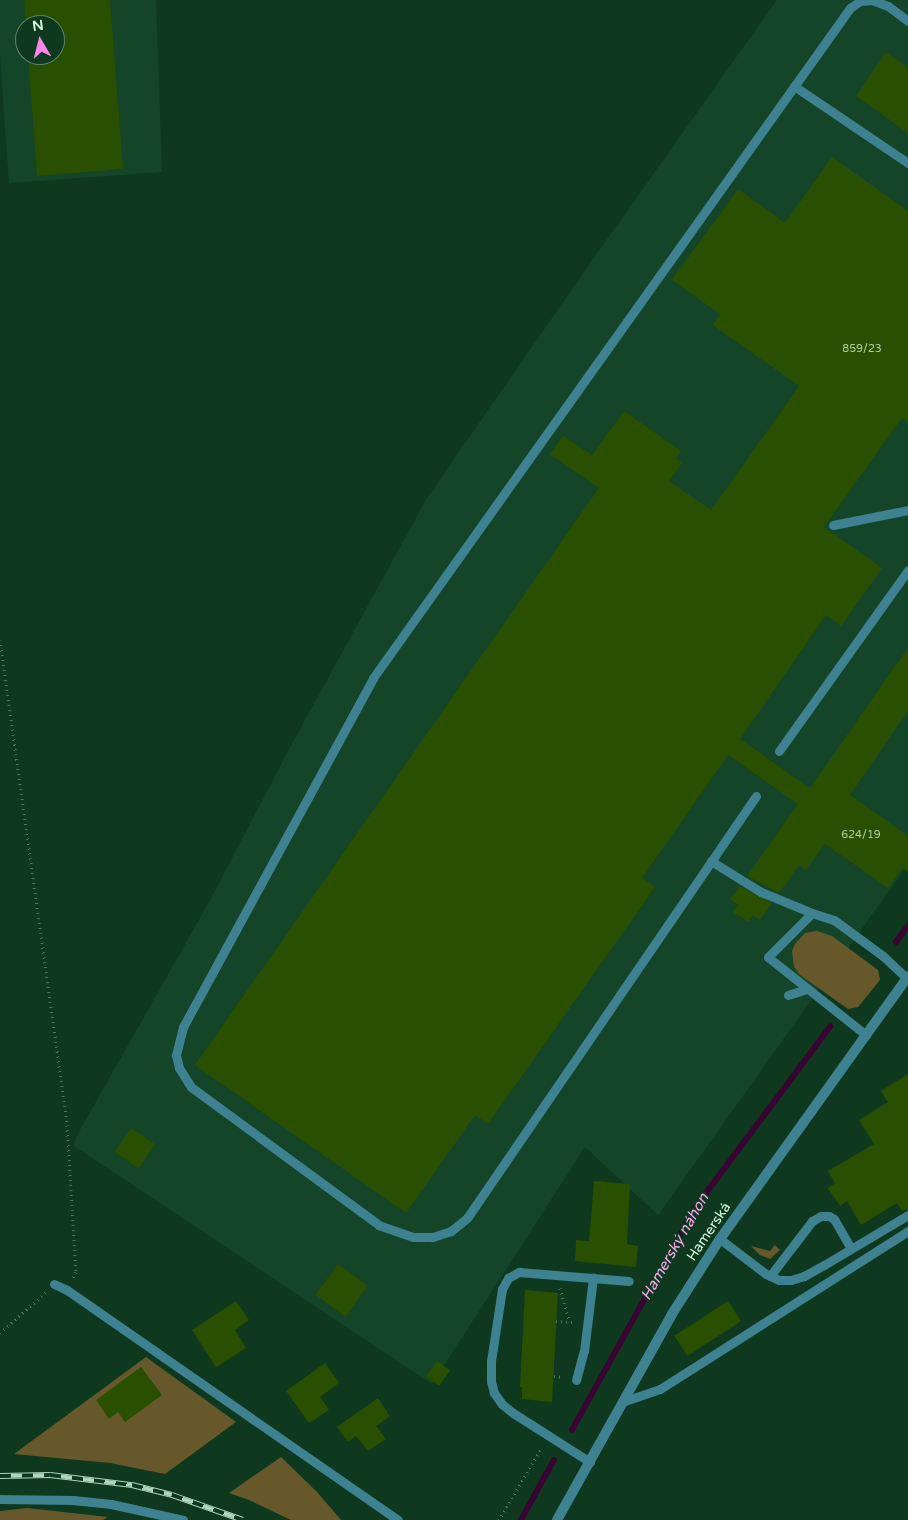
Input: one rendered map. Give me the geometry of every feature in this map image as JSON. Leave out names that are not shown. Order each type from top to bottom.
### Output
[{"type":"street","name":"Hamerská","points":[[557,1520],[672,1314],[720,1239],[908,977]]},
{"type":"lane","points":[[756,796],[467,1218],[451,1231],[432,1237],[413,1237],[379,1224],[191,1087],[179,1068],[176,1055],[183,1027],[373,678],[850,8],[855,4],[872,0],[888,6],[908,21]]},
{"type":"lane","points":[[794,86],[908,163]]},
{"type":"lane","points":[[833,525],[908,510]]},
{"type":"lane","points":[[779,751],[908,570]]},
{"type":"lane","points":[[711,861],[761,892],[834,920],[908,977]]},
{"type":"lane","points":[[812,913],[766,960],[866,1035]]},
{"type":"lane","points":[[788,994],[806,989]]},
{"type":"lane","points":[[720,1239],[778,1280],[804,1276],[908,1215]]},
{"type":"lane","points":[[770,1276],[812,1222],[821,1216],[829,1216],[834,1219],[851,1249]]},
{"type":"lane","points":[[622,1402],[660,1389],[908,1231]]},
{"type":"lane","points":[[590,1462],[548,1437],[513,1413],[497,1399],[492,1388],[491,1361],[502,1289],[508,1278],[519,1272],[629,1281]]},
{"type":"lane","points":[[576,1380],[584,1351],[593,1278]]},
{"type":"lane","points":[[54,1284],[66,1290],[398,1520]]},
{"type":"lane","points":[[0,1499],[73,1500],[111,1504],[184,1520]]},
{"type":"path","points":[[0,640],[68,1125],[76,1272],[66,1290]]},
{"type":"path","points":[[556,1321],[568,1322],[560,1292],[561,1275]]},
{"type":"path","points":[[0,1333],[54,1284]]},
{"type":"path","points":[[499,1520],[548,1437]]},
{"type":"shaded area","points":[[0,0],[156,0],[162,172],[9,183],[0,55]]},
{"type":"shaded area","points":[[777,0],[908,0],[908,864],[658,1215],[585,1147],[432,1384],[74,1146],[75,1139],[209,902],[294,740],[427,498],[593,259]]},
{"type":"shaded area","points":[[817,931],[832,936],[878,970],[880,980],[858,1007],[848,1009],[800,975],[794,967],[792,951],[795,944],[805,933]]},
{"type":"shaded area","points":[[775,1245],[780,1250],[770,1259],[760,1255],[751,1246],[770,1251]]},
{"type":"shaded area","points":[[146,1357],[236,1422],[165,1474],[110,1463],[14,1454]]},
{"type":"shaded area","points":[[281,1457],[317,1492],[341,1520],[291,1520],[249,1500],[229,1493]]},
{"type":"shaded area","points":[[27,1508],[108,1517],[103,1520],[0,1520],[0,1511]]},
{"type":"building","points":[[24,0],[110,0],[123,169],[37,176],[29,65],[65,65],[65,15],[25,15]]},
{"type":"building","points":[[886,52],[908,68],[908,133],[856,96]]},
{"type":"building","points":[[832,157],[908,211],[908,423],[902,418],[824,527],[882,568],[841,626],[826,615],[740,739],[810,788],[908,648],[908,711],[850,795],[908,836],[908,872],[902,868],[888,888],[825,844],[806,870],[799,865],[779,893],[747,876],[798,804],[728,755],[642,878],[655,887],[488,1124],[475,1115],[406,1213],[195,1065],[599,488],[550,454],[563,436],[592,455],[624,411],[681,451],[676,458],[682,463],[669,481],[711,510],[799,386],[713,325],[720,314],[672,280],[738,189],[785,223]]},
{"type":"building","points":[[740,886],[772,903],[760,920],[753,915],[748,922],[733,912],[738,905],[730,899]]},
{"type":"building","points":[[908,1074],[908,1209],[902,1211],[897,1203],[861,1225],[847,1201],[840,1206],[828,1188],[835,1183],[828,1171],[874,1144],[859,1120],[888,1102],[881,1091]]},
{"type":"building","points":[[131,1128],[155,1144],[139,1168],[115,1152]]},
{"type":"building","points":[[594,1181],[630,1184],[627,1244],[638,1246],[636,1267],[575,1261],[576,1240],[589,1241]]},
{"type":"building","points":[[338,1264],[368,1286],[346,1316],[316,1295]]},
{"type":"building","points":[[525,1290],[558,1293],[552,1402],[522,1399],[522,1387],[520,1387]]},
{"type":"building","points":[[236,1301],[249,1320],[235,1330],[246,1348],[216,1367],[192,1330]]},
{"type":"building","points":[[728,1301],[741,1321],[687,1356],[674,1336]]},
{"type":"building","points":[[437,1361],[450,1370],[439,1386],[426,1377]]},
{"type":"building","points":[[325,1363],[339,1383],[320,1397],[329,1410],[309,1423],[286,1391]]},
{"type":"building","points":[[141,1367],[162,1395],[125,1422],[118,1412],[109,1419],[96,1400]]},
{"type":"building","points":[[378,1398],[390,1416],[376,1426],[386,1439],[368,1451],[356,1436],[348,1442],[337,1427]]},
{"type":"waterway","name":"Hamerský náhon","points":[[896,942],[908,926]]},
{"type":"waterway","name":"Hamerský náhon","points":[[572,1430],[695,1208],[830,1027]]},
{"type":"waterway","name":"Hamerský náhon","points":[[521,1520],[554,1460]]},
{"type":"railway","points":[[0,1476],[50,1475],[132,1485],[172,1495],[243,1520]]}]
